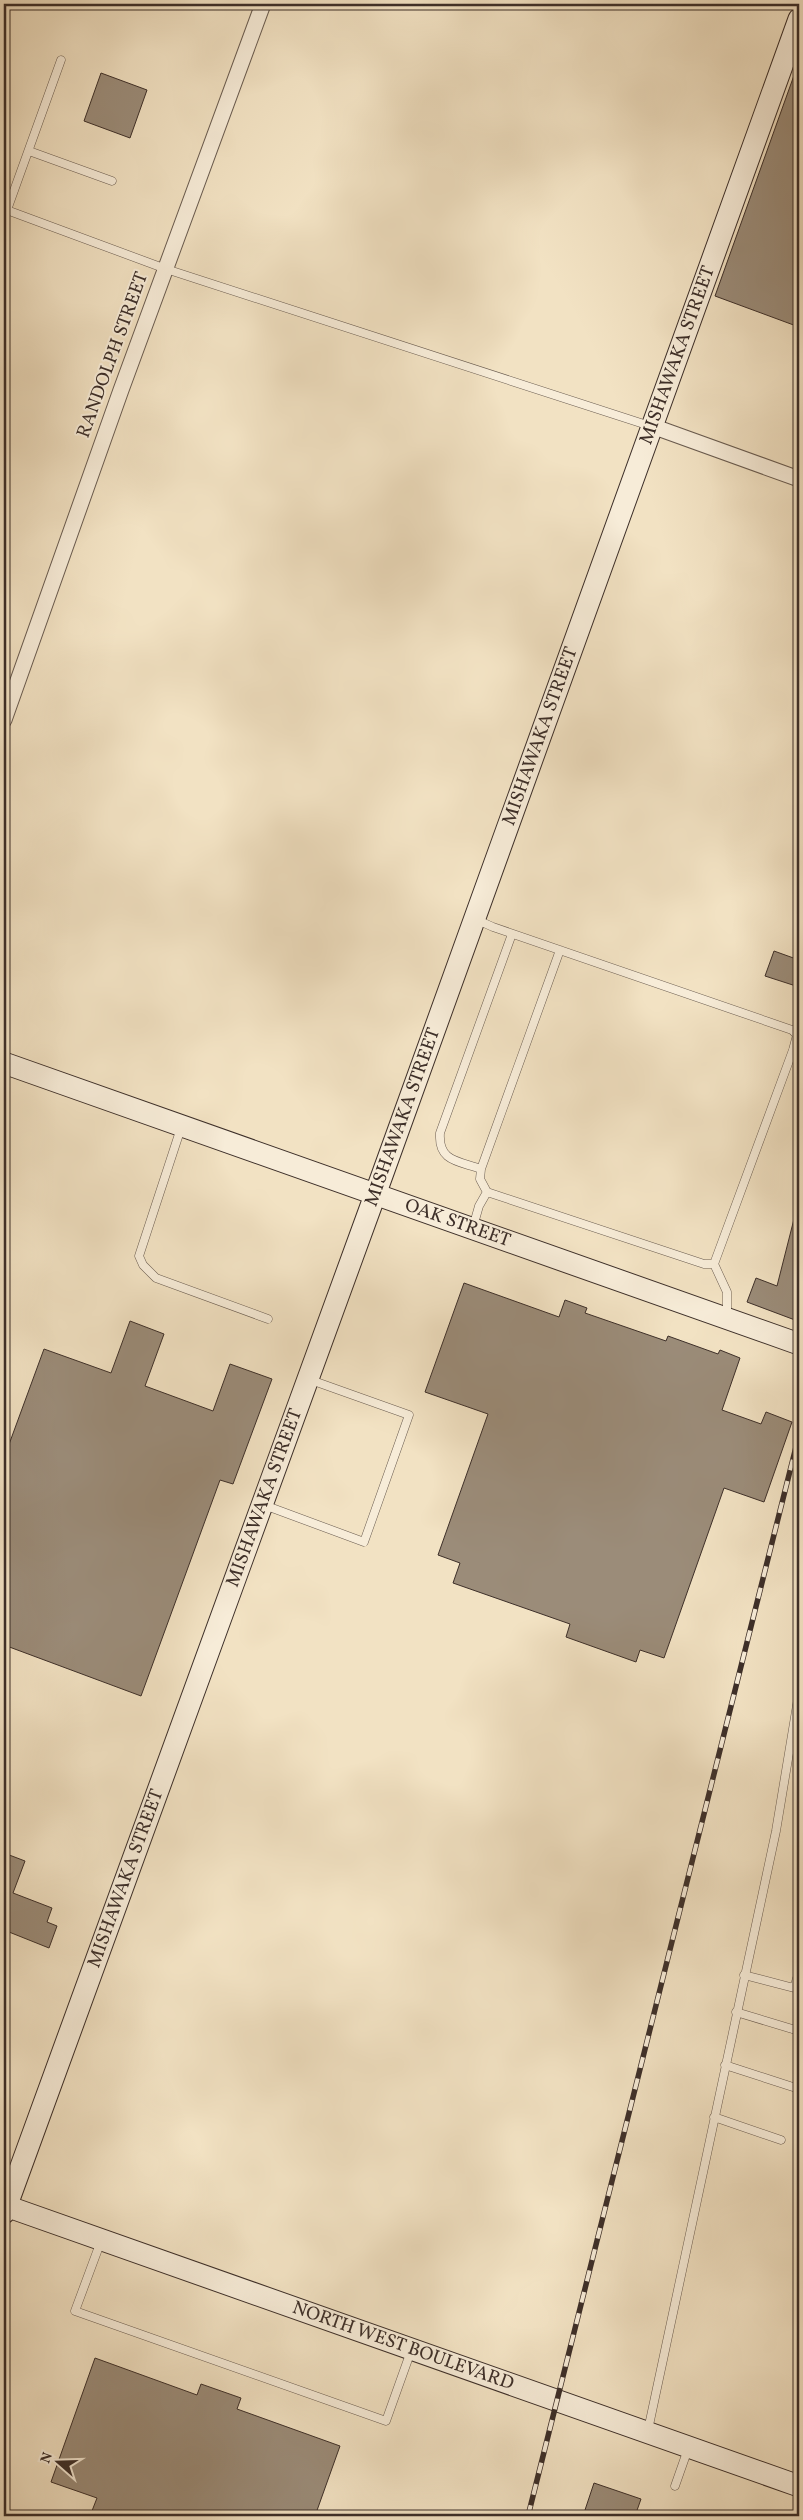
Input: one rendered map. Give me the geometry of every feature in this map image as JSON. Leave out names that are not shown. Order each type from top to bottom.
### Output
[{"type":"street","name":"RANDOLPH STREET","points":[[4,720],[263,4]]},
{"type":"street","name":"MISHAWAKA STREET","points":[[5,2208],[375,1195],[799,19]]},
{"type":"street","points":[[652,426],[799,479]]},
{"type":"street","name":"OAK STREET","points":[[4,1063],[799,1344]]},
{"type":"street","name":"NORTH WEST BOULEVARD","points":[[5,2208],[101,2240],[799,2486]]},
{"type":"lane","points":[[61,60],[6,210],[166,269],[652,426]]},
{"type":"lane","points":[[29,151],[112,181]]},
{"type":"lane","points":[[475,919],[512,934],[792,1030],[798,1035],[714,1264],[728,1292],[727,1318]]},
{"type":"lane","points":[[482,1169],[445,1156],[439,1147],[440,1133],[512,934]]},
{"type":"lane","points":[[560,950],[480,1179],[487,1192],[704,1264],[714,1264]]},
{"type":"lane","points":[[182,1126],[139,1256],[143,1265],[156,1278],[268,1319]]},
{"type":"lane","points":[[472,1229],[479,1206],[487,1192]]},
{"type":"lane","points":[[262,1504],[364,1542],[409,1415],[308,1379]]},
{"type":"lane","points":[[648,2432],[736,2012],[776,1832],[799,1693]]},
{"type":"lane","points":[[744,1975],[794,1988],[799,1972]]},
{"type":"lane","points":[[736,2012],[799,2032]]},
{"type":"lane","points":[[725,2065],[796,2088]]},
{"type":"lane","points":[[714,2116],[781,2140]]},
{"type":"lane","points":[[101,2240],[75,2311],[386,2421],[411,2349]]},
{"type":"lane","points":[[675,2486],[688,2447]]},
{"type":"building","points":[[797,67],[799,68],[799,327],[715,296]]},
{"type":"building","points":[[101,73],[147,90],[130,138],[84,121]]},
{"type":"building","points":[[774,951],[799,960],[799,987],[765,976]]},
{"type":"building","points":[[794,1219],[799,1219],[799,1304],[795,1320],[747,1302],[756,1278],[777,1286]]},
{"type":"building","points":[[464,1283],[559,1317],[565,1300],[587,1308],[585,1313],[666,1341],[668,1336],[718,1354],[720,1350],[740,1358],[722,1410],[761,1424],[766,1412],[792,1422],[764,1502],[724,1488],[664,1658],[640,1650],[636,1662],[566,1637],[570,1624],[453,1583],[460,1563],[438,1555],[488,1414],[425,1392]]},
{"type":"building","points":[[130,1321],[164,1334],[145,1386],[213,1411],[230,1364],[272,1379],[233,1484],[220,1480],[141,1696],[4,1645],[4,1458],[44,1349],[111,1373]]},
{"type":"building","points":[[4,1853],[25,1861],[13,1893],[52,1908],[47,1922],[57,1926],[49,1948],[4,1930]]},
{"type":"building","points":[[95,2358],[197,2395],[201,2384],[241,2398],[237,2409],[340,2446],[315,2516],[90,2516],[97,2498],[51,2482]]},
{"type":"building","points":[[594,2483],[641,2499],[635,2516],[583,2516]]},
{"type":"railway","points":[[528,2516],[799,1435]]}]
